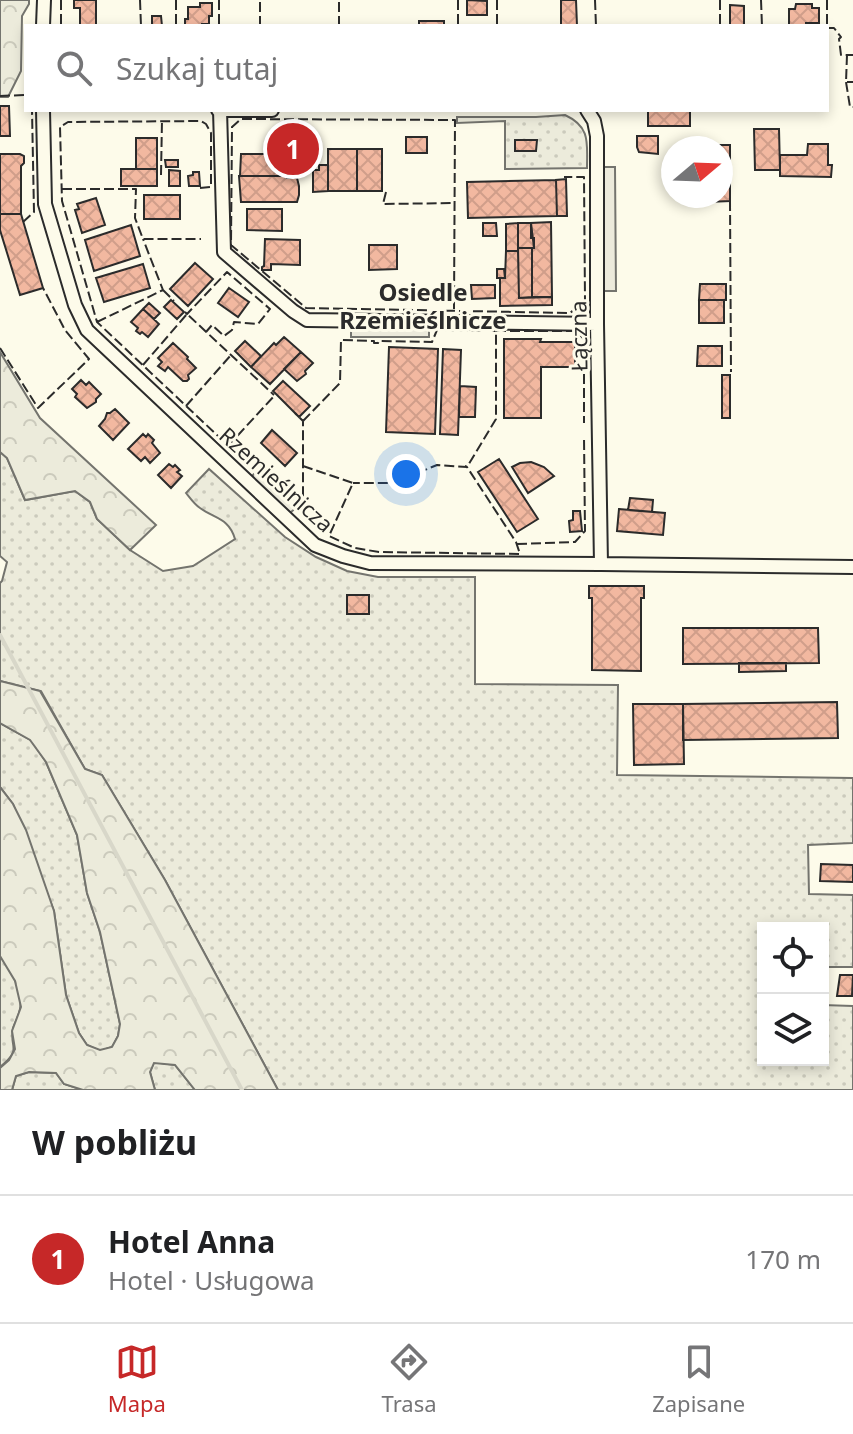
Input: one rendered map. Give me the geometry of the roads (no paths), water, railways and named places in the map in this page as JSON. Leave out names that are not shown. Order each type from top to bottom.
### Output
[{"type":"street","points":[[43,24],[44,0]]},
{"type":"street","name":"Rzemieślnicza","points":[[43,112],[45,204],[75,305],[87,330],[315,545],[370,563],[853,567]]},
{"type":"street","points":[[219,112],[224,252],[307,320],[597,324]]},
{"type":"street","name":"Łączna","points":[[588,112],[597,136],[601,564]]},
{"type":"waterway","points":[[0,635],[242,1090]]},
{"type":"place","name":"Hotel Anna","points":[[293,149]]},
{"type":"district","name":"Osiedle Rzemieślnicze","points":[[423,305]]}]
